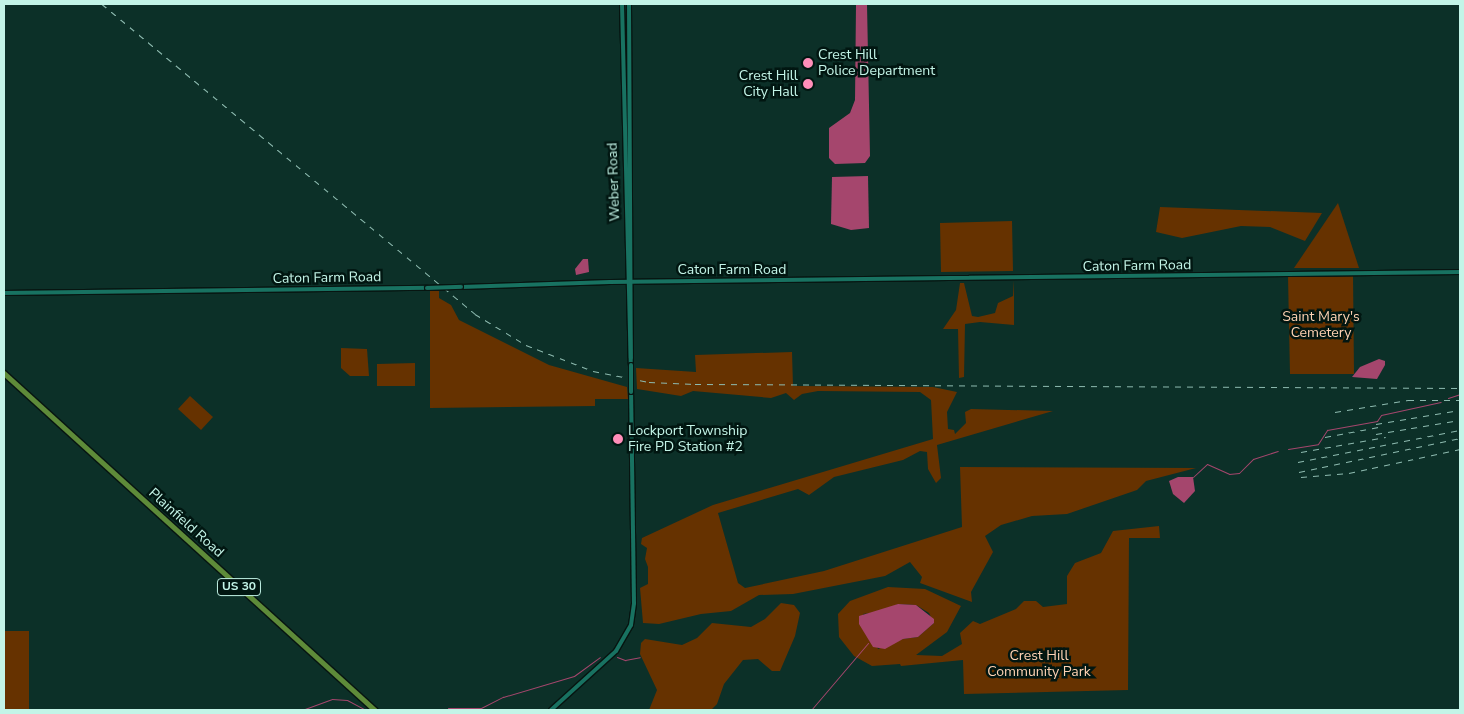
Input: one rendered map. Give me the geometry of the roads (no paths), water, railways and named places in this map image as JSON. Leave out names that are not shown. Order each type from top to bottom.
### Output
[{"type":"main road","name":"Plainfield Road","points":[[4,373],[375,710]]},
{"type":"street","name":"Weber Road","points":[[622,4],[630,282]]},
{"type":"street","name":"Weber Road","points":[[551,710],[604,664],[625,639],[634,614],[629,4]]},
{"type":"street","name":"Caton Farm Road","points":[[4,293],[427,288],[630,282],[1460,272]]},
{"type":"waterway","points":[[1448,398],[1460,394]]},
{"type":"waterway","points":[[1288,449],[1318,444],[1327,430],[1377,421],[1381,415],[1441,402]]},
{"type":"waterway","points":[[1193,477],[1207,464],[1229,474],[1239,473],[1253,459],[1278,451]]},
{"type":"waterway","points":[[811,710],[868,643]]},
{"type":"waterway","points":[[448,708],[481,708],[503,697],[574,676],[600,657]]},
{"type":"waterway","points":[[617,657],[625,660],[640,657]]},
{"type":"waterway","points":[[302,710],[332,699],[347,700],[366,710]]},
{"type":"railway","points":[[102,4],[475,314],[526,345],[593,371],[649,382],[695,384],[1460,388]]},
{"type":"railway","points":[[1335,412],[1408,400],[1460,400]]},
{"type":"railway","points":[[1376,424],[1460,410]]},
{"type":"railway","points":[[1376,434],[1460,420]]},
{"type":"railway","points":[[1325,437],[1384,426]]},
{"type":"railway","points":[[1298,462],[1460,430]]},
{"type":"railway","points":[[1301,452],[1386,437]]},
{"type":"railway","points":[[1299,472],[1460,438]]},
{"type":"railway","points":[[1301,477],[1349,473],[1460,449]]},
{"type":"place","name":"Crest Hill Police Department","points":[[808,63]]},
{"type":"place","name":"Crest Hill City Hall","points":[[808,84]]},
{"type":"place","name":"Lockport Township Fire PD Station #2","points":[[618,439]]},
{"type":"park label","name":"Saint Mary's Cemetery","points":[[1321,326]]},
{"type":"park label","name":"Crest Hill Community Park","points":[[1039,664]]}]
